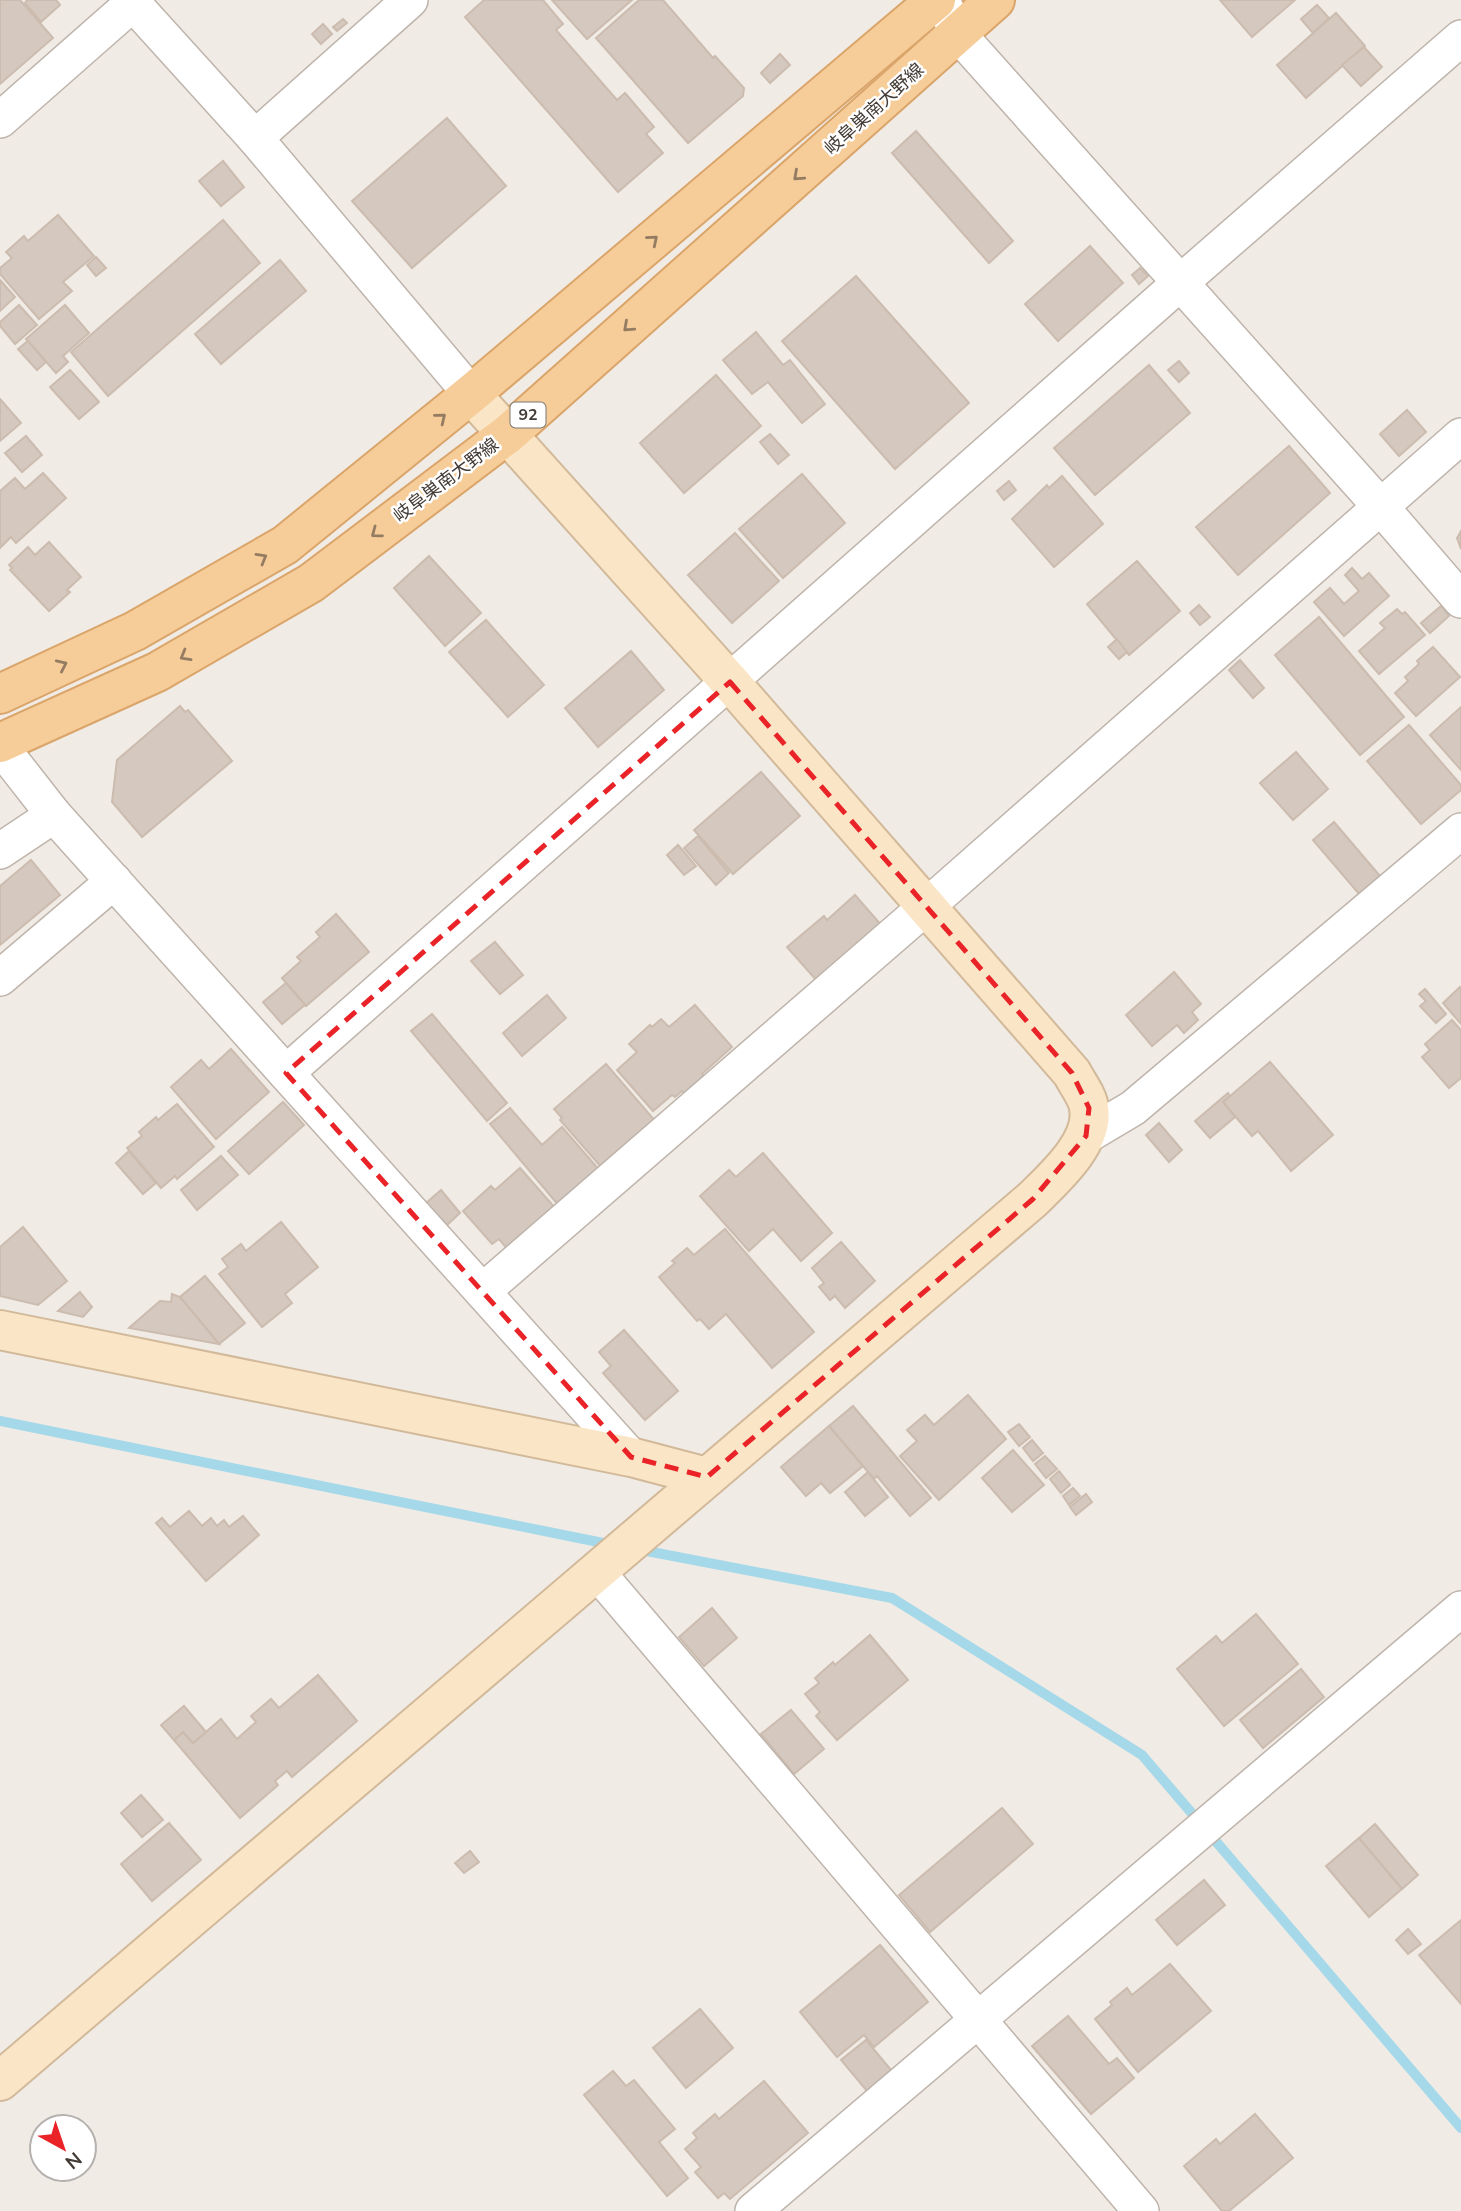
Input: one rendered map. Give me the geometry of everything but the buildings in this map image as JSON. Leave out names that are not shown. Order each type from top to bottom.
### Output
[{"type":"main road","points":[[0,694],[135,631],[285,545],[471,394],[936,0]]},
{"type":"main road","name":"岐阜巣南大野線","points":[[0,744],[157,672],[311,583],[508,434],[995,0]]},
{"type":"street","points":[[255,138],[410,0]]},
{"type":"street","points":[[941,0],[958,34],[1461,600]]},
{"type":"street","points":[[0,120],[131,2],[255,138],[471,394]]},
{"type":"street","points":[[286,1073],[1461,38]]},
{"type":"street","name":"92","points":[[471,394],[730,682],[1072,1073],[1089,1108],[1086,1136]]},
{"type":"street","points":[[483,1291],[1461,436]]},
{"type":"street","points":[[0,744],[54,815],[631,1457]]},
{"type":"street","points":[[0,851],[54,815]]},
{"type":"street","points":[[0,2081],[1033,1199],[1068,1164],[1086,1136],[1133,1108],[1461,831]]},
{"type":"street","points":[[0,978],[114,881]]},
{"type":"street","points":[[0,1330],[631,1457],[706,1477]]},
{"type":"street","points":[[600,1570],[976,2020],[1141,2211]]},
{"type":"street","points":[[752,2211],[1461,1609]]},
{"type":"highlighted area","points":[[730,682],[1072,1073],[1089,1108],[1086,1136],[1033,1199],[707,1477],[631,1457],[286,1073]]},
{"type":"waterway","points":[[0,1421],[613,1545]]},
{"type":"waterway","points":[[636,1549],[892,1598],[1142,1755],[1461,2128]]}]
